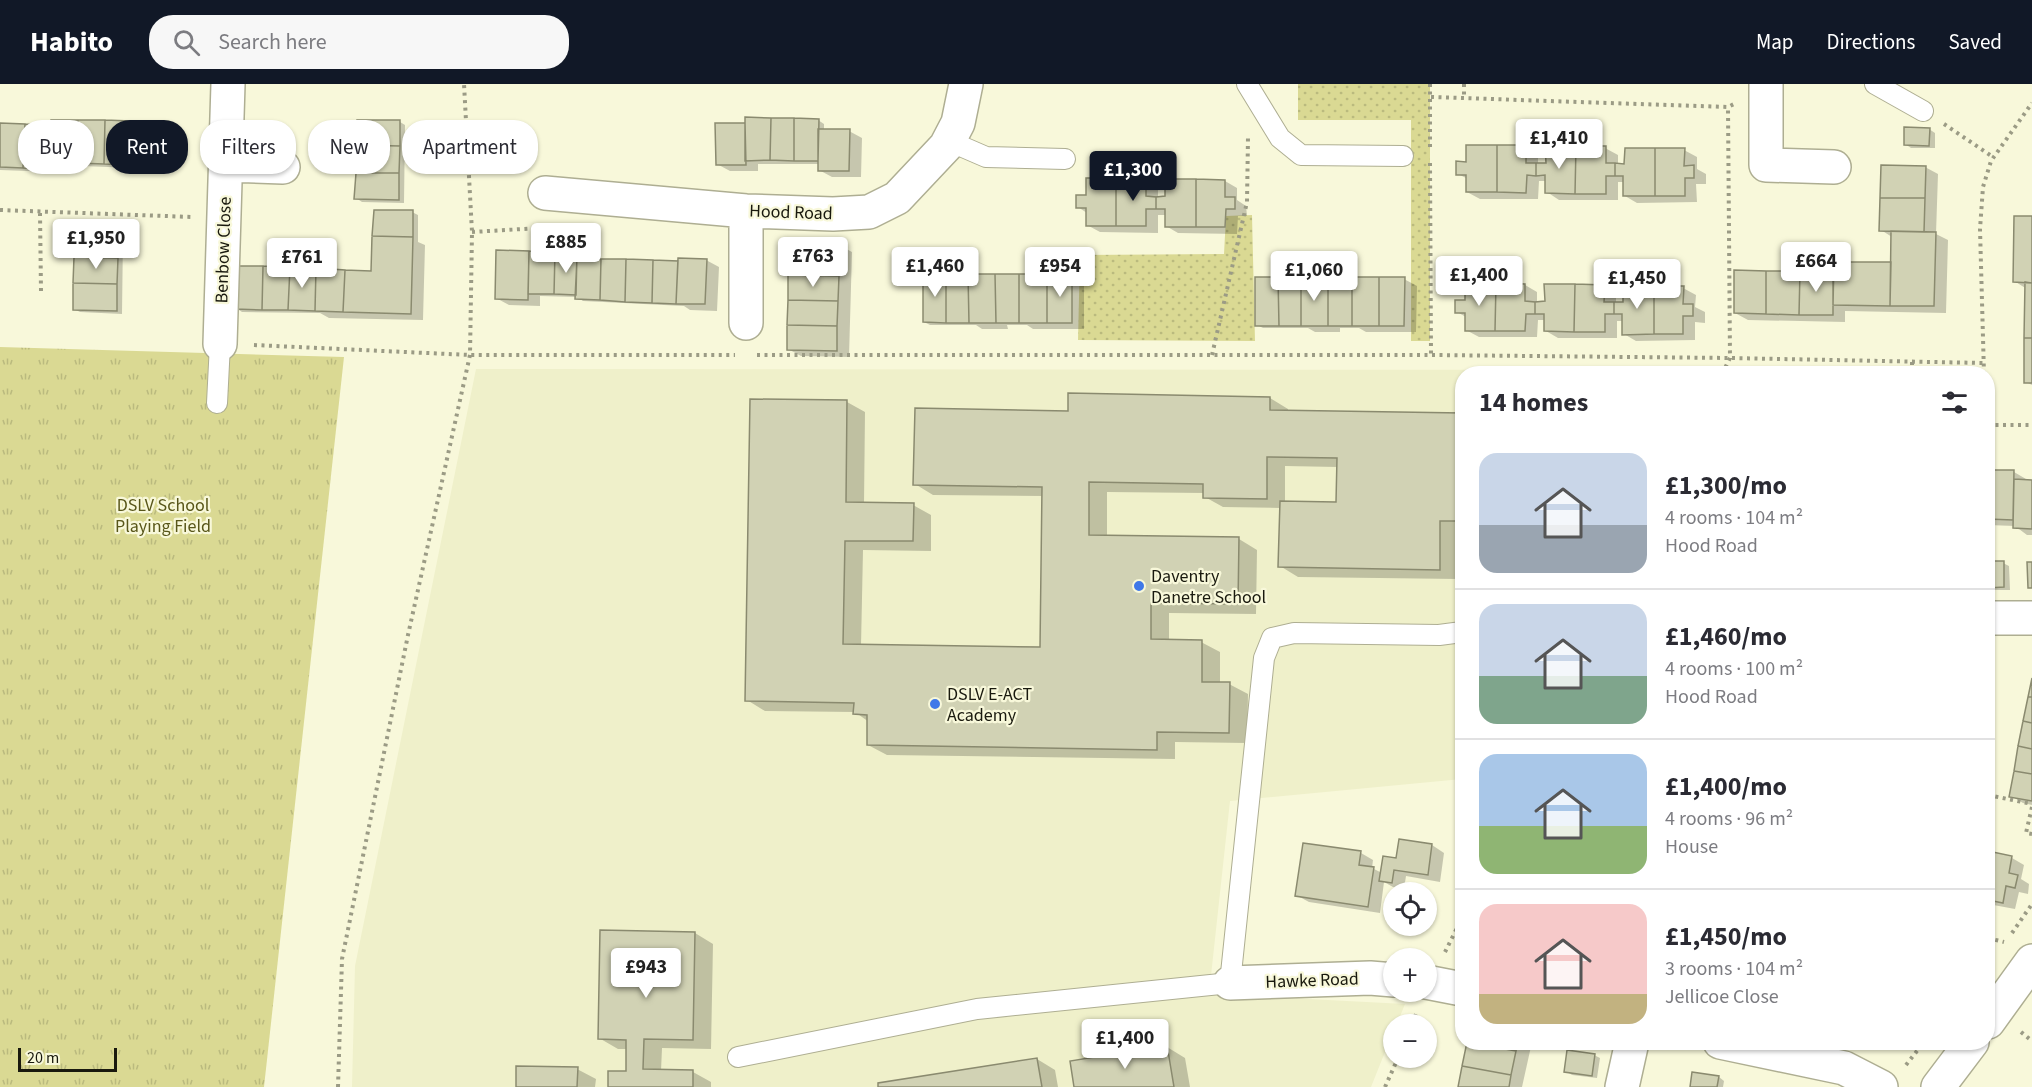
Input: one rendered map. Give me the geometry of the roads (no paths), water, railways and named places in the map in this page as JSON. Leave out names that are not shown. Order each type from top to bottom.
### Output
[{"type":"street","name":"Benbow Close","points":[[227,120],[228,84]]},
{"type":"street","name":"Hood Road","points":[[545,193],[746,211],[833,214],[869,212],[897,198],[946,146],[958,123],[966,84]]},
{"type":"street","points":[[1766,88],[1766,165],[1834,167]]},
{"type":"street","name":"Benbow Close","points":[[220,344],[225,174]]},
{"type":"street","points":[[746,211],[746,322]]},
{"type":"street","points":[[1995,618],[2032,618]]},
{"type":"street","points":[[1995,1012],[2032,962]]},
{"type":"street","name":"Hawke Road","points":[[1230,982],[1383,979]]},
{"type":"street","points":[[1437,984],[1455,988]]},
{"type":"street","points":[[1622,1087],[1630,1050]]},
{"type":"street","points":[[1758,1050],[1844,1068],[1881,1087]]},
{"type":"street","points":[[1938,1087],[1966,1050]]},
{"type":"lane","points":[[1247,84],[1280,138],[1301,155],[1403,156]]},
{"type":"lane","points":[[1875,84],[1923,111]]},
{"type":"lane","points":[[949,141],[986,157],[1065,159]]},
{"type":"lane","points":[[217,403],[220,344]]},
{"type":"lane","points":[[738,1057],[977,1010],[1230,982],[1264,658],[1272,638],[1294,633],[1439,635],[1455,633]]},
{"type":"place","name":"Daventry Danetre School","points":[[1139,586]]},
{"type":"place","name":"DSLV E-ACT Academy","points":[[935,704]]},
{"type":"park label","name":"DSLV School Playing Field","points":[[163,515]]}]
